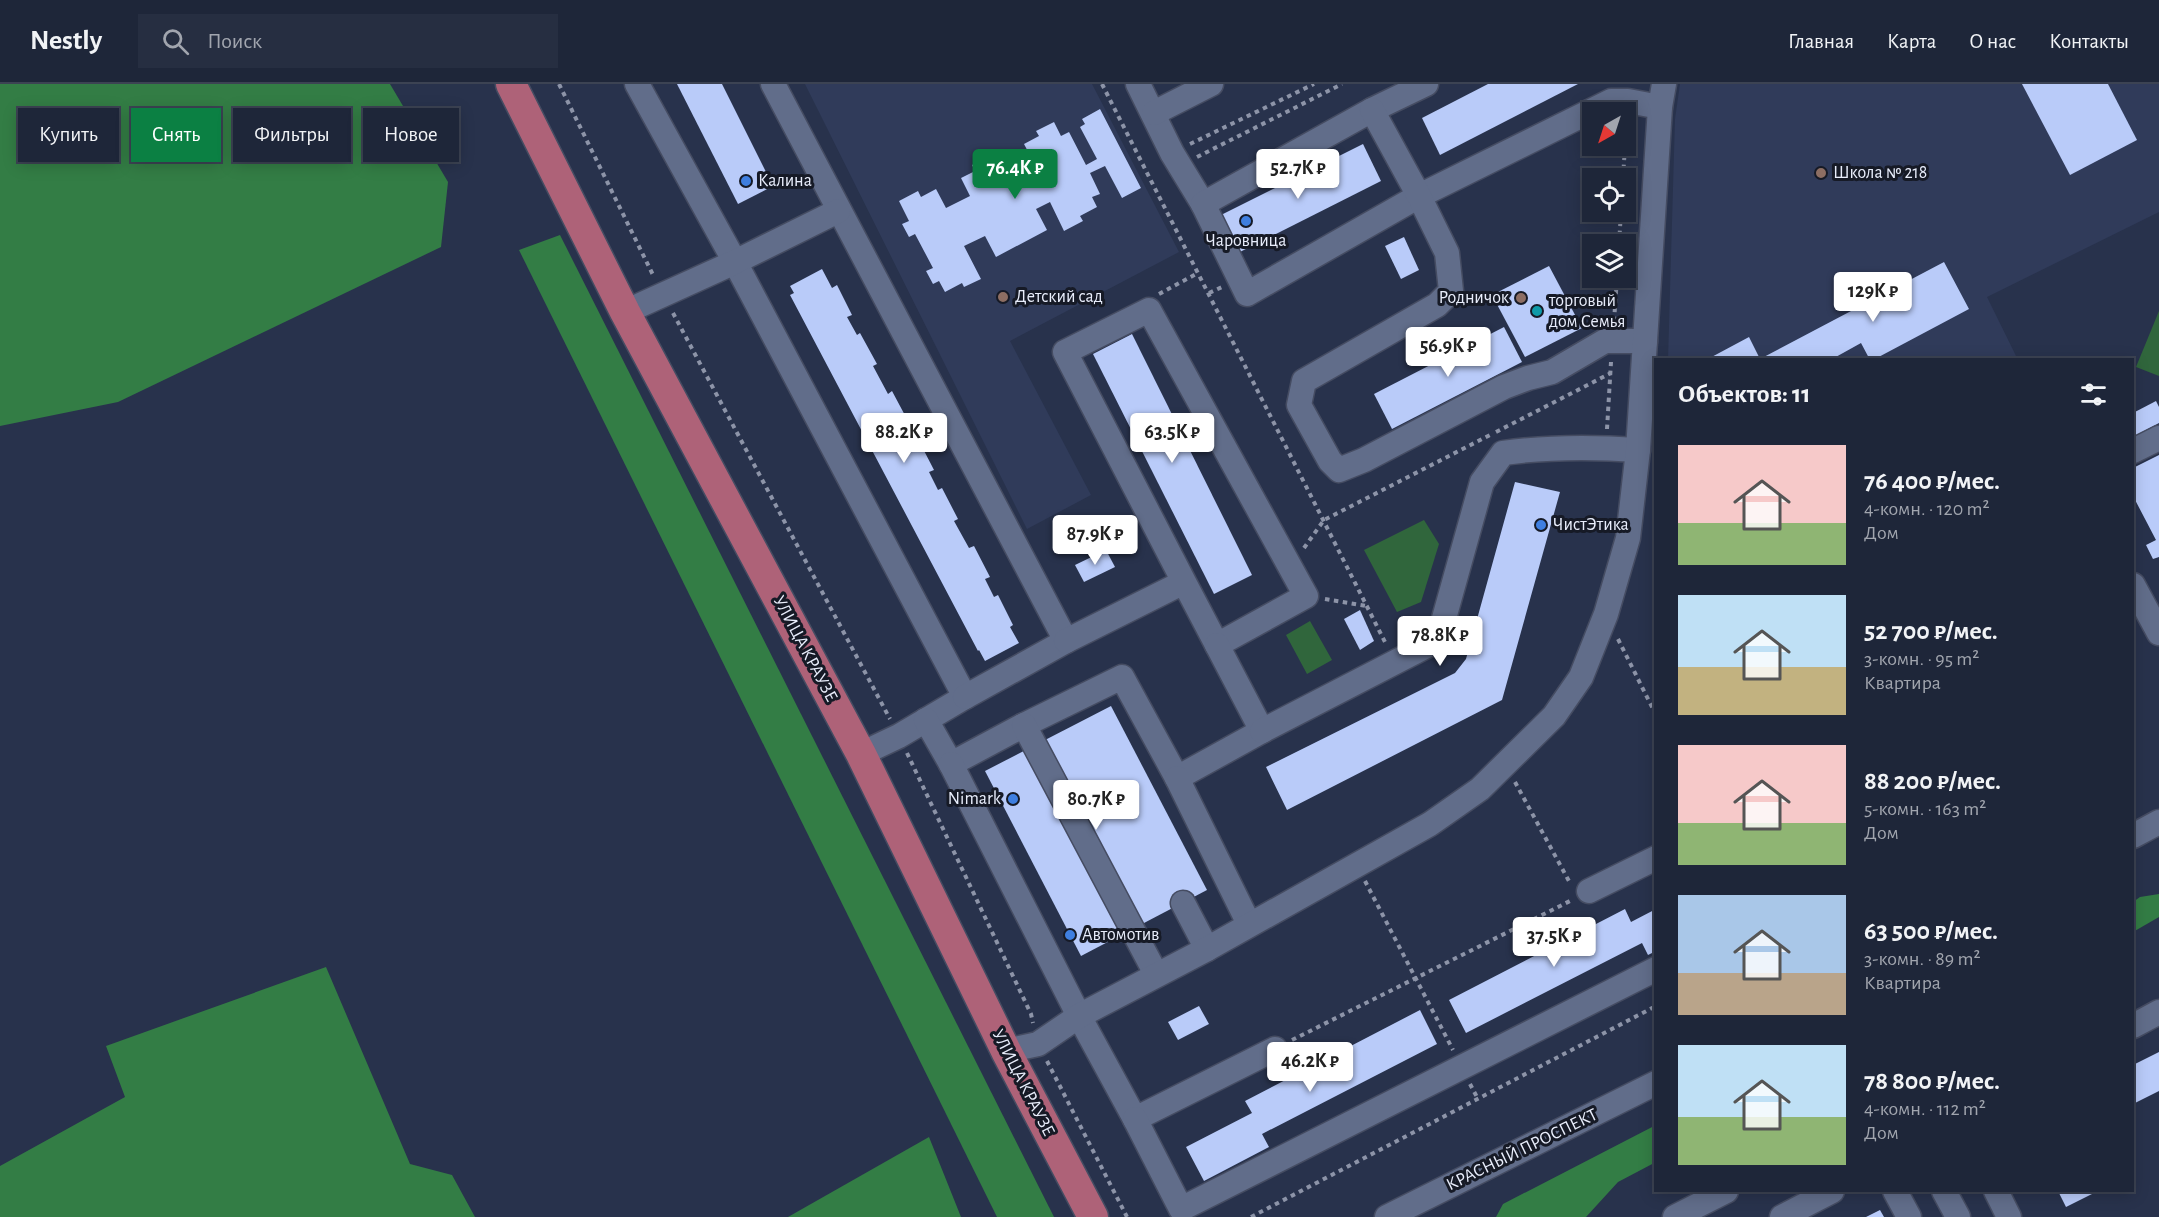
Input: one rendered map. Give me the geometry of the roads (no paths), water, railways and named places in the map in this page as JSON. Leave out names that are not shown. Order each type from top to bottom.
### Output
[{"type":"main road","name":"УЛИЦА КРАУЗЕ","points":[[511,84],[625,312],[861,754],[1006,1051],[1093,1217]]},
{"type":"street","points":[[638,84],[735,262],[965,697]]},
{"type":"street","points":[[773,84],[1066,641]]},
{"type":"street","points":[[1006,1051],[1038,1044],[1079,1016],[1207,949],[1430,824],[1480,789],[1554,716],[1581,676],[1606,614],[1628,538],[1638,450],[1662,96],[1628,101],[1608,92],[1247,294],[1203,204],[1176,159],[1138,84]]},
{"type":"street","points":[[1154,113],[1211,84]]},
{"type":"street","points":[[1203,204],[1372,110],[1426,84]]},
{"type":"street","points":[[1372,110],[1448,253],[1451,291],[1437,305],[1304,381],[1299,405],[1330,461],[1339,470],[1364,460],[1504,387],[1552,372],[1605,341],[1645,341]]},
{"type":"street","points":[[625,312],[735,262],[838,211]]},
{"type":"street","points":[[1217,645],[1306,596],[1149,310],[1065,352],[1184,582],[1262,731]]},
{"type":"street","points":[[2134,451],[2159,438]]},
{"type":"street","points":[[1177,778],[1262,731],[1396,664],[1438,640],[1482,482],[1503,453],[1531,449],[1638,450]]},
{"type":"street","points":[[861,754],[899,736],[1066,641],[1184,582]]},
{"type":"street","points":[[2134,587],[2159,633]]},
{"type":"street","points":[[951,764],[1122,677],[1177,778],[1249,924]]},
{"type":"street","points":[[926,720],[951,764],[1079,1016],[1181,1209],[1654,970]]},
{"type":"street","points":[[1024,725],[1156,974]]},
{"type":"street","points":[[2134,835],[2159,822]]},
{"type":"street","points":[[1583,894],[1654,859]]},
{"type":"street","points":[[1183,903],[1207,949]]},
{"type":"street","points":[[2134,1025],[2159,1012]]},
{"type":"street","points":[[1135,1119],[1275,1049]]},
{"type":"street","name":"КРАСНЫЙ ПРОСПЕКТ","points":[[1388,1217],[1414,1211],[1654,1084]]},
{"type":"street","points":[[1675,1217],[1724,1192]]},
{"type":"street","points":[[1782,1217],[1830,1192]]},
{"type":"street","points":[[1896,1192],[1909,1217]]},
{"type":"street","points":[[1945,1192],[1958,1217]]},
{"type":"street","points":[[1997,1192],[2010,1217]]},
{"type":"place","name":"Школа № 218","points":[[1821,173]]},
{"type":"place","name":"Калина","points":[[746,181]]},
{"type":"place","name":"Чаровница","points":[[1246,221]]},
{"type":"place","name":"Детский сад","points":[[1003,297]]},
{"type":"place","name":"Родничок","points":[[1521,298]]},
{"type":"place","name":"торговый дом Семья","points":[[1537,311]]},
{"type":"place","name":"ЧистЭтика","points":[[1541,525]]},
{"type":"place","name":"Nimark","points":[[1013,799]]},
{"type":"place","name":"Автомотив","points":[[1070,935]]}]
